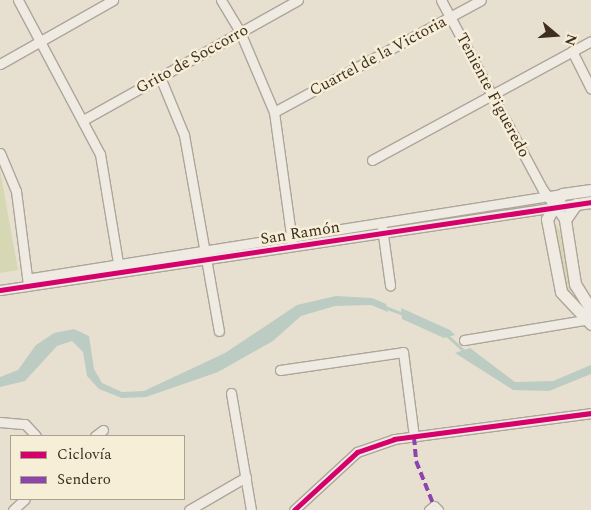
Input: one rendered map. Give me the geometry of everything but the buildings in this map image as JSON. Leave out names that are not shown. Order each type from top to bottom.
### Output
[{"type":"street","points":[[18,0],[85,119],[100,154],[120,274]]},
{"type":"street","points":[[0,64],[113,0]]},
{"type":"street","points":[[221,0],[240,32],[274,112],[292,247]]},
{"type":"street","name":"Grito de Soccorro","points":[[85,119],[298,0]]},
{"type":"street","name":"Teniente Figueredo","points":[[441,0],[494,94],[547,203],[565,220]]},
{"type":"street","name":"Cuartel de la Victoria","points":[[274,112],[481,0]]},
{"type":"street","points":[[372,160],[591,41]]},
{"type":"street","points":[[572,51],[591,89]]},
{"type":"street","points":[[160,77],[184,135],[219,331]]},
{"type":"street","points":[[0,153],[16,191],[28,285]]},
{"type":"street","points":[[590,318],[561,292],[547,203],[562,194],[591,190]]},
{"type":"street","name":"San Ramón","points":[[28,285],[32,278],[381,223],[547,203],[576,204],[591,202]]},
{"type":"street","name":"San Ramón","points":[[0,290],[120,274],[382,233],[547,203]]},
{"type":"street","points":[[576,204],[565,220],[575,284],[590,318]]},
{"type":"street","points":[[381,223],[390,285]]},
{"type":"street","points":[[464,340],[590,318]]},
{"type":"street","points":[[280,370],[403,352],[414,437]]},
{"type":"street","points":[[231,393],[251,510]]},
{"type":"street","points":[[294,510],[357,452],[414,437],[591,414]]},
{"type":"street","points":[[0,422],[25,424],[35,435]]},
{"type":"street","points":[[96,435],[104,430]]},
{"type":"street","points":[[190,510],[246,477]]},
{"type":"street","points":[[13,510],[24,500]]},
{"type":"green space","points":[[0,170],[18,270],[0,273]]},
{"type":"green space","points":[[535,203],[535,206],[388,228],[389,226]]},
{"type":"green space","points":[[552,219],[560,231],[569,287],[577,304],[566,296]]},
{"type":"shaded area","points":[[336,296],[372,298],[386,304],[388,312],[371,305],[335,306],[301,316],[273,341],[218,372],[146,397],[122,398],[99,389],[87,376],[83,352],[72,341],[57,346],[25,381],[0,387],[0,377],[18,370],[36,345],[54,333],[74,329],[89,336],[94,369],[102,383],[122,392],[144,391],[225,353],[297,305]]},
{"type":"shaded area","points":[[401,308],[450,330],[455,335],[444,338],[402,319]]},
{"type":"shaded area","points":[[470,348],[515,382],[553,381],[591,365],[591,374],[549,391],[513,390],[455,353]]},
{"type":"waterway","points":[[385,307],[403,314]]},
{"type":"waterway","points":[[447,335],[464,351]]},
{"type":"marked path","points":[[414,437],[416,461],[434,506]]},
{"type":"cycle path","points":[[0,290],[591,202]]},
{"type":"cycle path","points":[[294,510],[357,452],[394,439],[591,413]]}]
